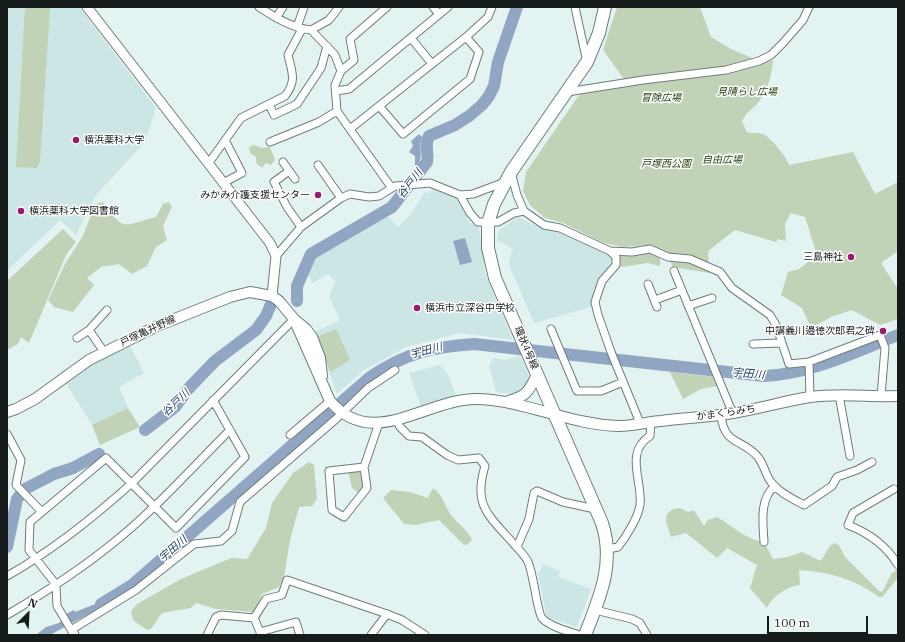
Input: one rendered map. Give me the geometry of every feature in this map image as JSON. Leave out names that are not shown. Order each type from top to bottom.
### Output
[{"type":"main road","name":"環状4号線","points":[[585,635],[606,576],[608,550],[602,523],[494,273],[488,248],[488,223],[494,204],[511,172],[587,62],[599,33],[604,7]]},
{"type":"main road","name":"戸塚亀井野線","points":[[7,412],[35,399],[89,360],[157,326],[239,294],[250,292],[272,296]]},
{"type":"main road","points":[[272,296],[279,301],[294,319],[324,389],[335,407],[359,421],[379,423],[460,401],[478,399],[506,401],[555,414]]},
{"type":"main road","points":[[506,401],[523,398],[528,393],[537,375]]},
{"type":"main road","name":"かまくらみち","points":[[555,414],[599,424],[620,426],[733,414],[810,397],[839,395],[898,396]]},
{"type":"street","points":[[87,7],[270,243],[276,256],[272,296]]},
{"type":"street","points":[[259,7],[276,18],[300,28],[311,30],[335,55],[342,71]]},
{"type":"street","points":[[276,18],[283,7]]},
{"type":"street","points":[[208,164],[241,118],[285,96],[292,86],[294,78],[288,55],[300,28],[304,7]]},
{"type":"street","points":[[311,30],[329,20],[339,7]]},
{"type":"street","points":[[388,7],[350,39],[354,60],[342,71],[335,85],[337,111],[390,187]]},
{"type":"street","points":[[433,7],[439,14]]},
{"type":"street","points":[[336,91],[349,89],[448,7]]},
{"type":"street","points":[[350,129],[466,37],[488,17],[492,7]]},
{"type":"street","points":[[575,7],[587,62]]},
{"type":"street","points":[[567,92],[643,80],[726,70],[759,61],[771,55],[783,43],[803,20],[808,7]]},
{"type":"street","points":[[380,106],[403,134],[470,79],[479,52],[466,37]]},
{"type":"street","points":[[411,38],[432,64]]},
{"type":"street","points":[[269,104],[274,115],[297,104],[320,68],[327,46]]},
{"type":"street","points":[[270,142],[319,122],[337,111]]},
{"type":"street","points":[[223,184],[242,173],[225,140]]},
{"type":"street","points":[[284,162],[295,179]]},
{"type":"street","points":[[318,165],[341,198]]},
{"type":"street","points":[[289,171],[274,182],[287,207],[301,227]]},
{"type":"street","points":[[511,172],[517,195],[524,211],[544,225],[560,228],[610,251],[616,257],[616,265],[598,288],[595,302],[611,352],[640,423]]},
{"type":"street","points":[[276,256],[301,227],[341,198],[350,194],[369,197],[379,196],[390,187],[430,183],[460,195],[473,194],[505,182]]},
{"type":"street","points":[[460,195],[470,213],[478,222],[498,222],[514,213],[524,211]]},
{"type":"street","points":[[610,251],[632,252],[650,249],[668,257],[690,259],[720,272],[732,288],[770,314],[776,325],[789,364],[809,363],[880,335],[885,348],[881,396]]},
{"type":"street","points":[[674,271],[733,414]]},
{"type":"street","points":[[648,284],[656,304],[682,290]]},
{"type":"street","points":[[688,306],[712,298]]},
{"type":"street","points":[[77,338],[89,330],[107,310]]},
{"type":"street","points":[[7,576],[36,560],[106,506],[132,483],[294,319]]},
{"type":"street","points":[[552,329],[562,358],[577,391],[601,391],[623,382]]},
{"type":"street","points":[[89,330],[104,352]]},
{"type":"street","points":[[754,344],[781,343]]},
{"type":"street","points":[[809,363],[811,374],[810,397]]},
{"type":"street","points":[[290,435],[395,370]]},
{"type":"street","points":[[839,395],[850,456]]},
{"type":"street","points":[[213,400],[245,457],[176,528],[106,458],[30,522],[29,550],[56,586],[57,606],[71,631],[140,588],[194,544],[221,540],[232,530],[240,502],[335,407]]},
{"type":"street","points":[[721,415],[722,428],[726,434],[759,457],[770,481],[775,486],[804,505],[832,486],[837,477],[857,470],[872,462]]},
{"type":"street","points":[[396,419],[400,427],[409,436],[422,437],[447,455],[458,460],[479,458],[482,461],[485,466],[480,482],[480,494],[484,507],[495,524],[528,560],[533,575],[540,614],[543,619],[578,635]]},
{"type":"street","points":[[608,550],[618,547],[627,534],[640,506],[636,471],[639,448],[642,441],[650,436],[651,422]]},
{"type":"street","points":[[364,467],[329,471],[332,510],[344,517],[367,488],[364,467],[379,423]]},
{"type":"street","points":[[7,615],[56,586],[118,539],[154,506],[230,430]]},
{"type":"street","points":[[7,434],[21,460],[16,480],[17,486],[42,512]]},
{"type":"street","points":[[764,542],[764,509],[768,491],[775,486]]},
{"type":"street","points":[[894,489],[852,513],[848,525],[863,531],[876,539],[898,565]]},
{"type":"street","points":[[517,547],[528,519],[534,493],[537,491],[563,502],[595,509]]},
{"type":"street","points":[[254,618],[266,599],[282,595],[287,580],[387,614],[402,620],[425,635]]},
{"type":"street","points":[[595,610],[632,619],[640,623],[647,635]]},
{"type":"street","points":[[371,635],[387,614]]},
{"type":"street","points":[[207,635],[216,617],[221,615],[254,618]]},
{"type":"street","points":[[254,618],[260,634],[296,622],[300,635]]},
{"type":"shaded area","name":"横浜薬科大学","points":[[7,7],[79,7],[156,108],[145,142],[96,195],[76,235],[60,220],[7,271]]},
{"type":"shaded area","name":"横浜市立深谷中学校","points":[[433,187],[457,199],[470,223],[479,227],[485,273],[513,340],[461,333],[406,347],[364,370],[337,394],[315,332],[340,320],[329,296],[336,282],[328,274],[313,283],[305,270],[309,260],[386,214],[398,227],[411,214],[425,191],[429,194]]},
{"type":"shaded area","points":[[518,217],[545,230],[560,233],[599,251],[607,255],[614,262],[601,277],[595,289],[591,307],[534,323],[510,267],[509,260],[513,250],[507,245],[497,241],[498,231]]},
{"type":"shaded area","points":[[129,344],[144,373],[119,387],[128,408],[92,425],[66,383],[89,365]]},
{"type":"shaded area","points":[[520,356],[530,378],[528,386],[521,393],[514,394],[496,392],[489,365],[494,358],[505,360]]},
{"type":"shaded area","points":[[440,365],[448,375],[456,395],[421,407],[409,373]]},
{"type":"shaded area","points":[[543,564],[560,571],[558,577],[591,589],[577,627],[550,618],[546,615],[538,574]]},
{"type":"green space","points":[[25,7],[50,8],[40,161],[37,168],[16,167]]},
{"type":"green space","points":[[617,7],[700,7],[711,37],[731,49],[759,61],[643,80],[624,79],[603,50]]},
{"type":"green space","name":"戸塚西公園","points":[[773,60],[766,90],[760,100],[743,119],[742,122],[747,132],[761,133],[766,136],[782,152],[789,165],[853,152],[875,194],[898,182],[898,251],[881,263],[898,289],[898,319],[880,325],[852,310],[833,316],[811,328],[802,308],[781,295],[788,272],[799,269],[817,255],[805,217],[791,213],[785,224],[786,241],[778,239],[776,242],[735,230],[708,251],[709,273],[673,267],[668,257],[647,245],[624,247],[604,243],[563,223],[545,218],[530,205],[523,191],[526,172],[581,94],[635,84],[731,72]]},
{"type":"green space","points":[[254,145],[262,148],[270,147],[275,160],[271,165],[266,163],[262,168],[256,163],[256,157],[250,153],[249,147]]},
{"type":"green space","points":[[103,202],[115,218],[125,224],[130,224],[156,217],[163,204],[169,202],[172,207],[163,226],[167,240],[156,247],[147,266],[132,274],[119,264],[101,267],[87,278],[94,285],[73,312],[54,307],[48,300],[65,264],[83,236],[95,204]]},
{"type":"green space","points":[[63,229],[76,242],[66,255],[29,343],[21,337],[18,344],[7,350],[7,281]]},
{"type":"green space","points":[[650,251],[660,258],[660,266],[648,263],[622,267],[619,264],[619,253]]},
{"type":"green space","points":[[336,329],[350,360],[330,372],[317,337]]},
{"type":"green space","points":[[670,372],[714,377],[718,386],[701,389],[683,399]]},
{"type":"green space","points":[[128,408],[140,427],[100,445],[92,425]]},
{"type":"green space","points":[[309,462],[314,465],[317,499],[312,506],[299,507],[290,540],[284,577],[279,587],[262,594],[254,612],[216,609],[196,603],[191,608],[162,613],[151,629],[147,630],[133,620],[131,611],[137,604],[181,579],[231,558],[247,559],[266,528],[272,503],[293,473]]},
{"type":"green space","points":[[361,469],[364,488],[359,493],[352,488],[348,471]]},
{"type":"green space","points":[[433,488],[442,498],[451,515],[470,536],[472,540],[468,544],[464,545],[439,520],[416,525],[404,524],[383,498],[391,490],[410,492],[428,498]]},
{"type":"green space","points":[[680,508],[688,512],[694,510],[704,526],[708,520],[717,517],[744,535],[764,542],[773,559],[788,557],[802,552],[821,561],[829,547],[834,543],[839,545],[845,557],[880,592],[883,591],[891,574],[897,569],[898,578],[882,597],[879,597],[851,581],[831,575],[799,570],[800,585],[790,587],[781,592],[773,599],[767,608],[750,588],[757,565],[727,548],[717,558],[686,533],[671,537],[666,521],[667,514],[673,509]]},
{"type":"water","points":[[419,134],[422,137],[421,157],[418,166],[415,165],[415,156],[409,152],[413,146],[411,141]]},
{"type":"water","points":[[465,238],[472,262],[460,265],[453,241]]},
{"type":"water","points":[[118,595],[96,610],[50,635],[36,635],[46,627],[59,623],[68,613],[74,610],[75,612]]},
{"type":"waterway","name":"谷戸川","points":[[297,301],[297,286],[311,254],[392,207],[427,162],[427,142],[429,136],[455,125],[469,116],[482,105],[489,96],[494,86],[498,62],[517,7]]},
{"type":"waterway","name":"谷戸川","points":[[145,430],[175,407],[189,388],[215,361],[256,330],[266,316],[271,304]]},
{"type":"waterway","name":"宇田川","points":[[101,604],[132,585],[369,378],[382,369],[407,357],[431,349],[474,344],[764,376],[815,367],[898,335]]},
{"type":"waterway","name":"谷戸川","points":[[7,547],[17,499],[25,489],[54,474],[73,468],[99,454]]},
{"type":"place","name":"横浜薬科大学","points":[[76,140]]},
{"type":"place","name":"みかみ介護支援センター","points":[[318,195]]},
{"type":"place","name":"横浜薬科大学図書館","points":[[21,211]]},
{"type":"place","name":"三島神社","points":[[851,257]]},
{"type":"place","name":"横浜市立深谷中学校","points":[[417,308]]},
{"type":"place","name":"中講義川邉徳次郎君之碑","points":[[883,331]]},
{"type":"park label","name":"見晴らし広場","points":[[747,92]]},
{"type":"park label","name":"冒険広場","points":[[661,98]]},
{"type":"park label","name":"自由広場","points":[[722,160]]}]
